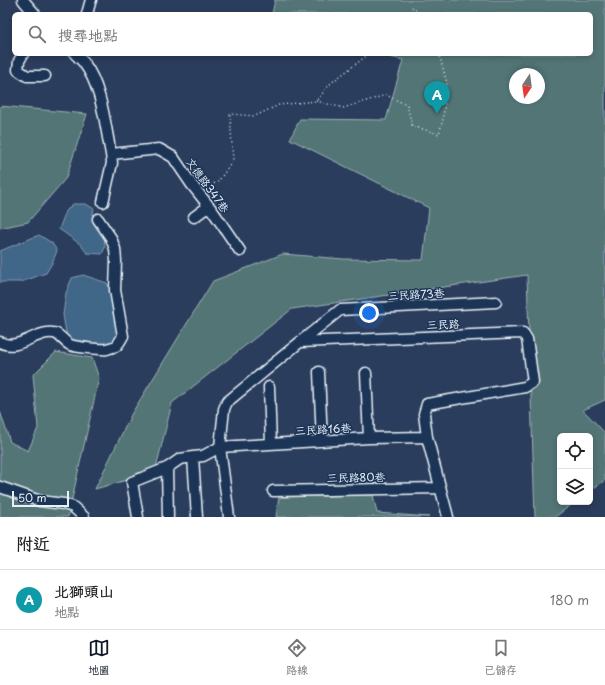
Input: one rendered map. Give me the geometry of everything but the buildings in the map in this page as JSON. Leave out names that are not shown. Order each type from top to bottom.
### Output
[{"type":"street","points":[[23,0],[33,12]]},
{"type":"street","points":[[88,12],[92,0]]},
{"type":"street","points":[[22,56],[19,61],[18,70],[27,76],[45,76]]},
{"type":"street","points":[[77,56],[90,73],[100,98],[111,154],[112,163],[103,202]]},
{"type":"street","name":"文德路347巷","points":[[111,154],[159,149],[173,157],[240,251]]},
{"type":"street","points":[[194,217],[209,206]]},
{"type":"street","points":[[0,342],[5,344],[16,344],[39,334],[52,332],[59,335],[72,346],[107,349],[117,346],[123,336],[115,290],[115,249],[111,238],[98,219]]},
{"type":"street","name":"三民路73巷","points":[[300,342],[340,310],[496,302]]},
{"type":"street","name":"三民路","points":[[300,342],[523,333],[528,339],[533,382],[525,388],[427,404],[424,414],[427,437],[448,517]]},
{"type":"street","points":[[229,517],[220,447],[224,409],[227,402],[300,342]]},
{"type":"street","points":[[319,372],[322,441]]},
{"type":"street","points":[[366,373],[369,438]]},
{"type":"street","points":[[269,387],[272,444]]},
{"type":"street","name":"三民路16巷","points":[[220,447],[369,438],[427,437]]},
{"type":"street","points":[[138,517],[132,482],[167,468],[180,459],[203,456],[220,447]]},
{"type":"street","points":[[193,457],[197,517]]},
{"type":"street","points":[[167,468],[168,517]]},
{"type":"street","points":[[0,487],[40,501],[73,506],[84,517]]},
{"type":"street","name":"三民路80巷","points":[[273,491],[440,488]]},
{"type":"path","points":[[412,7],[418,12]]},
{"type":"path","points":[[316,101],[331,83],[366,56]]},
{"type":"path","points":[[192,185],[217,183],[232,161],[230,114],[255,116],[279,105],[316,101],[343,108],[386,95],[407,105],[412,126],[439,134],[443,119],[447,83],[440,56]]},
{"type":"green space","points":[[275,0],[605,0],[605,400],[583,410],[605,433],[605,480],[593,489],[593,433],[557,433],[557,505],[571,505],[555,517],[535,517],[527,275],[292,309],[172,403],[155,472],[95,489],[132,413],[213,281],[283,254],[343,259],[423,260],[429,208],[290,139],[300,119],[386,120],[403,60],[386,56],[593,56],[593,12],[272,12]]},
{"type":"green space","points":[[0,106],[87,114],[66,178],[28,222],[0,228]]},
{"type":"green space","points":[[56,352],[92,358],[99,378],[68,517],[0,517],[0,411],[10,442],[28,451],[38,428],[33,375]]},
{"type":"green space","points":[[373,495],[377,513],[429,517],[276,517],[279,497]]},
{"type":"water","points":[[73,204],[86,204],[94,209],[92,217],[95,225],[104,235],[105,247],[102,254],[87,253],[80,244],[59,229],[66,211]]},
{"type":"water","points":[[39,235],[52,243],[57,251],[46,273],[21,282],[0,282],[0,251]]},
{"type":"water","points":[[83,275],[107,283],[112,294],[119,333],[109,347],[72,344],[67,338],[63,315],[66,293],[72,278]]},
{"type":"place","name":"北獅頭山","points":[[437,114]]}]
